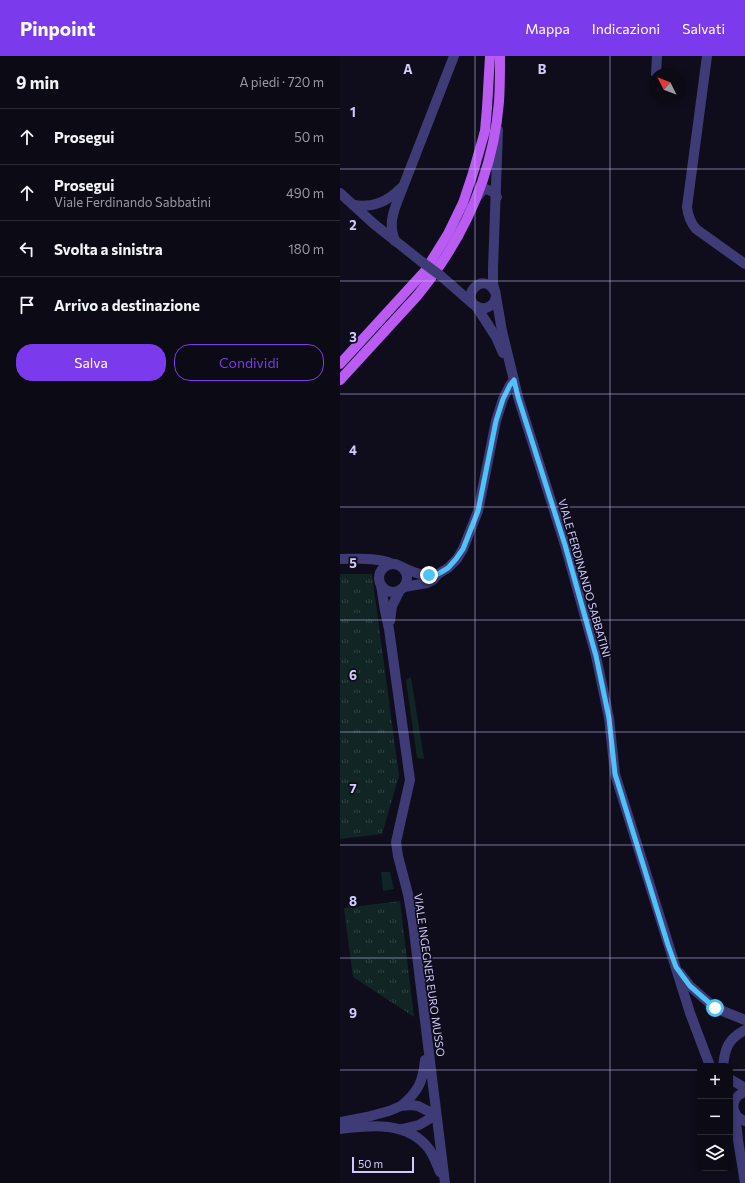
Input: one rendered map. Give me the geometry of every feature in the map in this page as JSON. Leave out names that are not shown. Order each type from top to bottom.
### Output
[{"type":"main road","points":[[340,364],[424,270],[448,234],[463,203],[483,138],[487,108],[490,56]]},
{"type":"main road","points":[[340,380],[417,296],[440,266],[466,223],[486,171],[492,144],[499,102],[500,56]]},
{"type":"street","points":[[395,241],[392,231],[392,217],[402,186],[454,56]]},
{"type":"street","points":[[656,68],[657,56]]},
{"type":"street","points":[[707,56],[687,206],[688,215],[690,223],[696,229],[745,264]]},
{"type":"street","points":[[380,580],[388,591],[396,591],[402,588],[427,583],[448,568],[460,554],[478,511],[496,421],[503,399],[513,377],[493,282],[499,102]]},
{"type":"street","points":[[353,205],[364,206],[378,204],[394,195],[402,186]]},
{"type":"street","points":[[477,197],[486,189],[493,192],[497,197]]},
{"type":"street","points":[[340,193],[374,224],[441,276],[474,305],[479,308],[487,308],[493,304],[495,294],[493,289],[487,284],[466,286],[441,276]]},
{"type":"street","points":[[493,268],[486,280],[471,292],[471,300],[496,337],[513,377]]},
{"type":"street","name":"VIALE FERDINANDO SABBATINI","points":[[513,377],[565,545],[596,656],[609,718],[615,774],[701,1044]]},
{"type":"street","points":[[340,559],[375,559],[398,565],[423,575],[438,574]]},
{"type":"street","points":[[360,559],[376,568],[380,580],[389,629]]},
{"type":"street","points":[[380,580],[383,568],[386,566],[398,565],[405,570],[407,579],[392,606],[389,629]]},
{"type":"street","name":"VIALE INGEGNER EURO MUSSO","points":[[389,629],[410,780],[396,842],[413,923],[444,1183]]},
{"type":"street","points":[[676,967],[690,986],[715,1008],[745,1020]]},
{"type":"street","points":[[724,1063],[727,1045],[737,1035],[745,1030]]},
{"type":"street","points":[[401,1106],[412,1097],[419,1085],[424,1073],[427,1044]]},
{"type":"street","points":[[701,1044],[709,1063]]},
{"type":"street","points":[[701,1044],[715,1063]]},
{"type":"street","points":[[733,1081],[745,1088]]},
{"type":"street","points":[[745,1092],[737,1097],[733,1105],[745,1183]]},
{"type":"street","points":[[340,1122],[367,1117],[401,1106],[411,1105],[418,1106],[436,1115]]},
{"type":"street","points":[[733,1105],[740,1119],[745,1121]]},
{"type":"street","points":[[402,1129],[419,1125],[436,1115]]},
{"type":"street","points":[[340,1129],[390,1127],[402,1129],[414,1134],[422,1140],[431,1151],[444,1183]]},
{"type":"green space","points":[[340,574],[372,574],[399,776],[382,834],[340,839]]},
{"type":"green space","points":[[411,677],[424,759],[417,758],[406,680]]},
{"type":"green space","points":[[381,872],[390,872],[394,889],[383,891]]},
{"type":"green space","points":[[400,901],[414,1017],[353,977],[344,908]]},
{"type":"route","points":[[429,575],[438,574],[448,568],[463,549],[478,511],[496,421],[503,399],[514,380],[565,545],[596,656],[609,718],[615,774],[668,945],[676,967],[690,986],[715,1008]]}]
